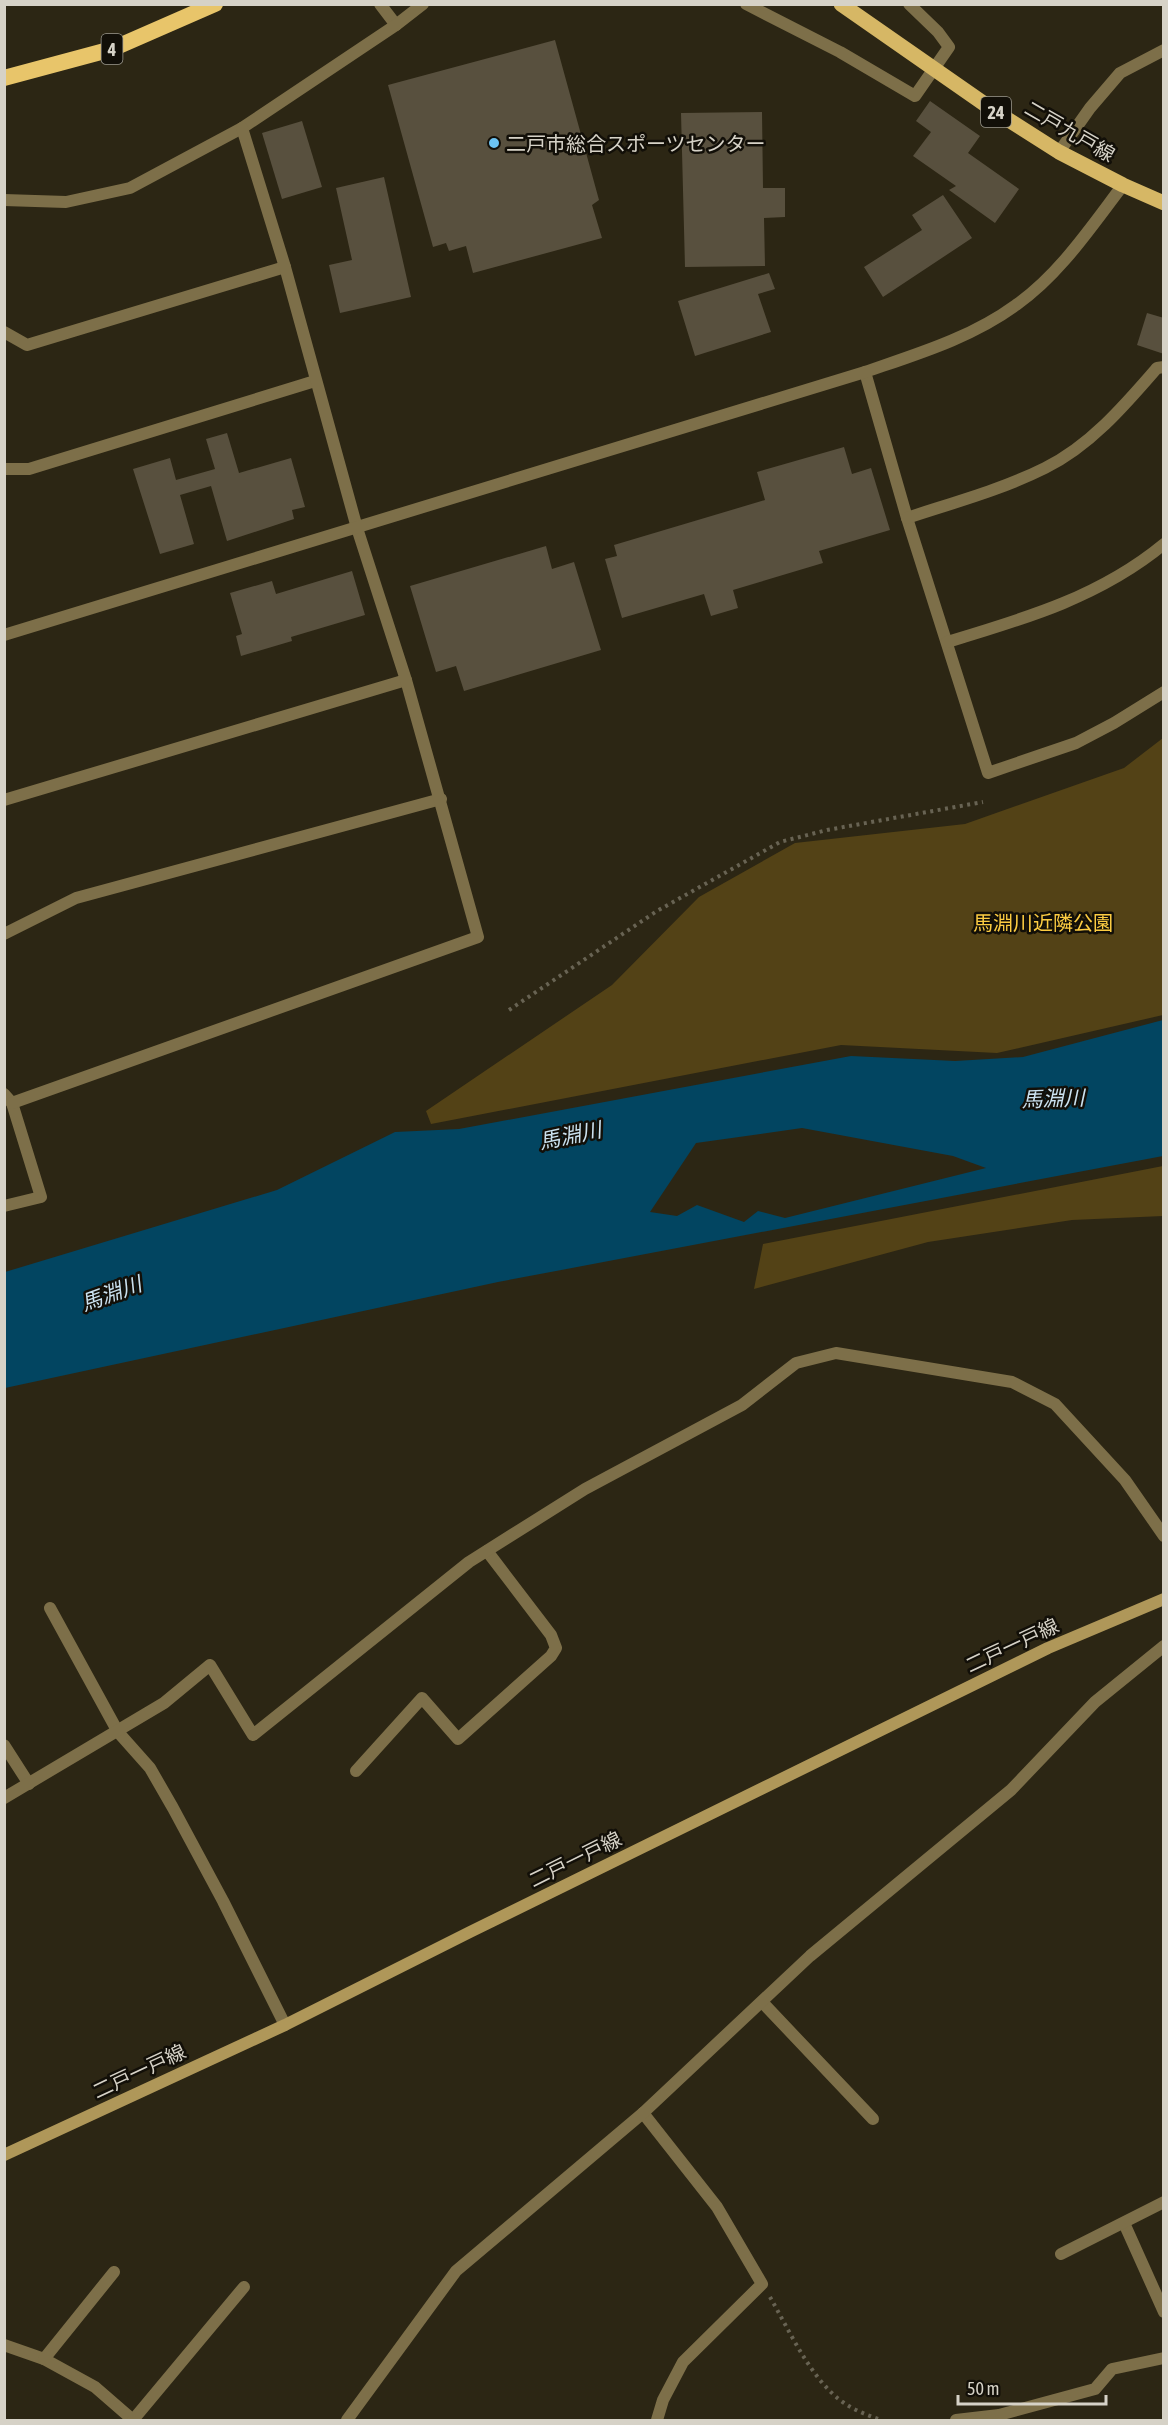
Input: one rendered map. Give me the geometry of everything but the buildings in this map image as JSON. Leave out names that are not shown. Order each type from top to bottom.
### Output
[{"type":"highway","name":"4","points":[[4,78],[112,49],[215,4]]},
{"type":"main road","name":"二戸九戸線","points":[[842,4],[996,112],[1059,152],[1164,203]]},
{"type":"main road","name":"二戸一戸線","points":[[4,2155],[285,2025],[1048,1648],[1164,1599]]},
{"type":"street","points":[[380,4],[396,25]]},
{"type":"street","points":[[4,200],[66,202],[130,188],[242,128],[396,25],[423,4]]},
{"type":"street","points":[[746,4],[840,52],[915,96],[949,47],[938,32],[909,4]]},
{"type":"street","points":[[1059,152],[1090,108],[1120,73],[1164,50]]},
{"type":"street","points":[[4,1206],[41,1197],[8,1099],[478,937],[441,799],[406,680],[357,528],[285,267],[242,128]]},
{"type":"street","points":[[4,635],[865,372],[945,344],[987,324],[1017,305],[1048,278],[1123,185]]},
{"type":"street","points":[[4,332],[27,345],[285,267]]},
{"type":"street","points":[[907,518],[1010,483],[1046,468],[1080,445],[1118,412],[1157,368],[1164,366]]},
{"type":"street","points":[[865,372],[907,518],[988,773],[1076,743],[1164,692]]},
{"type":"street","points":[[4,469],[28,469],[315,381]]},
{"type":"street","points":[[947,642],[1036,615],[1093,590],[1164,544]]},
{"type":"street","points":[[4,800],[406,680]]},
{"type":"street","points":[[4,934],[76,898],[441,799]]},
{"type":"street","points":[[4,1798],[164,1703],[210,1665],[254,1735],[452,1576],[487,1551],[585,1489],[742,1405],[796,1363],[836,1353],[1012,1382],[1056,1404],[1125,1480],[1164,1536]]},
{"type":"street","points":[[356,1771],[422,1698],[458,1738],[551,1656],[556,1648],[551,1635],[487,1551]]},
{"type":"street","points":[[50,1608],[118,1732],[150,1768],[173,1808],[285,2025]]},
{"type":"street","points":[[347,2421],[456,2271],[643,2113],[810,1956],[1011,1790],[1095,1702],[1164,1647]]},
{"type":"street","points":[[4,1744],[29,1784]]},
{"type":"street","points":[[762,2002],[873,2119]]},
{"type":"street","points":[[643,2113],[717,2207],[762,2284],[683,2362],[663,2400],[657,2421]]},
{"type":"street","points":[[1061,2254],[1164,2202]]},
{"type":"street","points":[[1124,2223],[1164,2312]]},
{"type":"street","points":[[44,2359],[114,2272]]},
{"type":"street","points":[[4,2345],[44,2359],[95,2387],[133,2420],[244,2287]]},
{"type":"street","points":[[956,2421],[999,2415],[1095,2389],[1112,2369],[1164,2358]]},
{"type":"path","points":[[509,1010],[657,911],[780,842],[827,830],[983,802]]},
{"type":"path","points":[[762,2284],[815,2374],[838,2399],[881,2421]]},
{"type":"green space","name":"馬淵川近隣公園","points":[[1163,738],[1163,1015],[997,1053],[841,1045],[431,1124],[426,1111],[612,985],[699,897],[795,843],[965,824],[1124,768]]},
{"type":"green space","points":[[1163,1166],[1163,1216],[1072,1220],[928,1242],[754,1289],[763,1244]]},
{"type":"water","name":"馬淵川","points":[[1163,1020],[1163,1156],[498,1282],[5,1388],[5,1272],[277,1190],[395,1132],[459,1129],[851,1056],[955,1061],[1023,1057]],"holes":[[[802,1128],[953,1156],[986,1168],[785,1218],[758,1211],[744,1222],[697,1205],[677,1216],[650,1212],[696,1143]]]},
{"type":"place","name":"二戸市総合スポーツセンター","points":[[494,143]]}]
